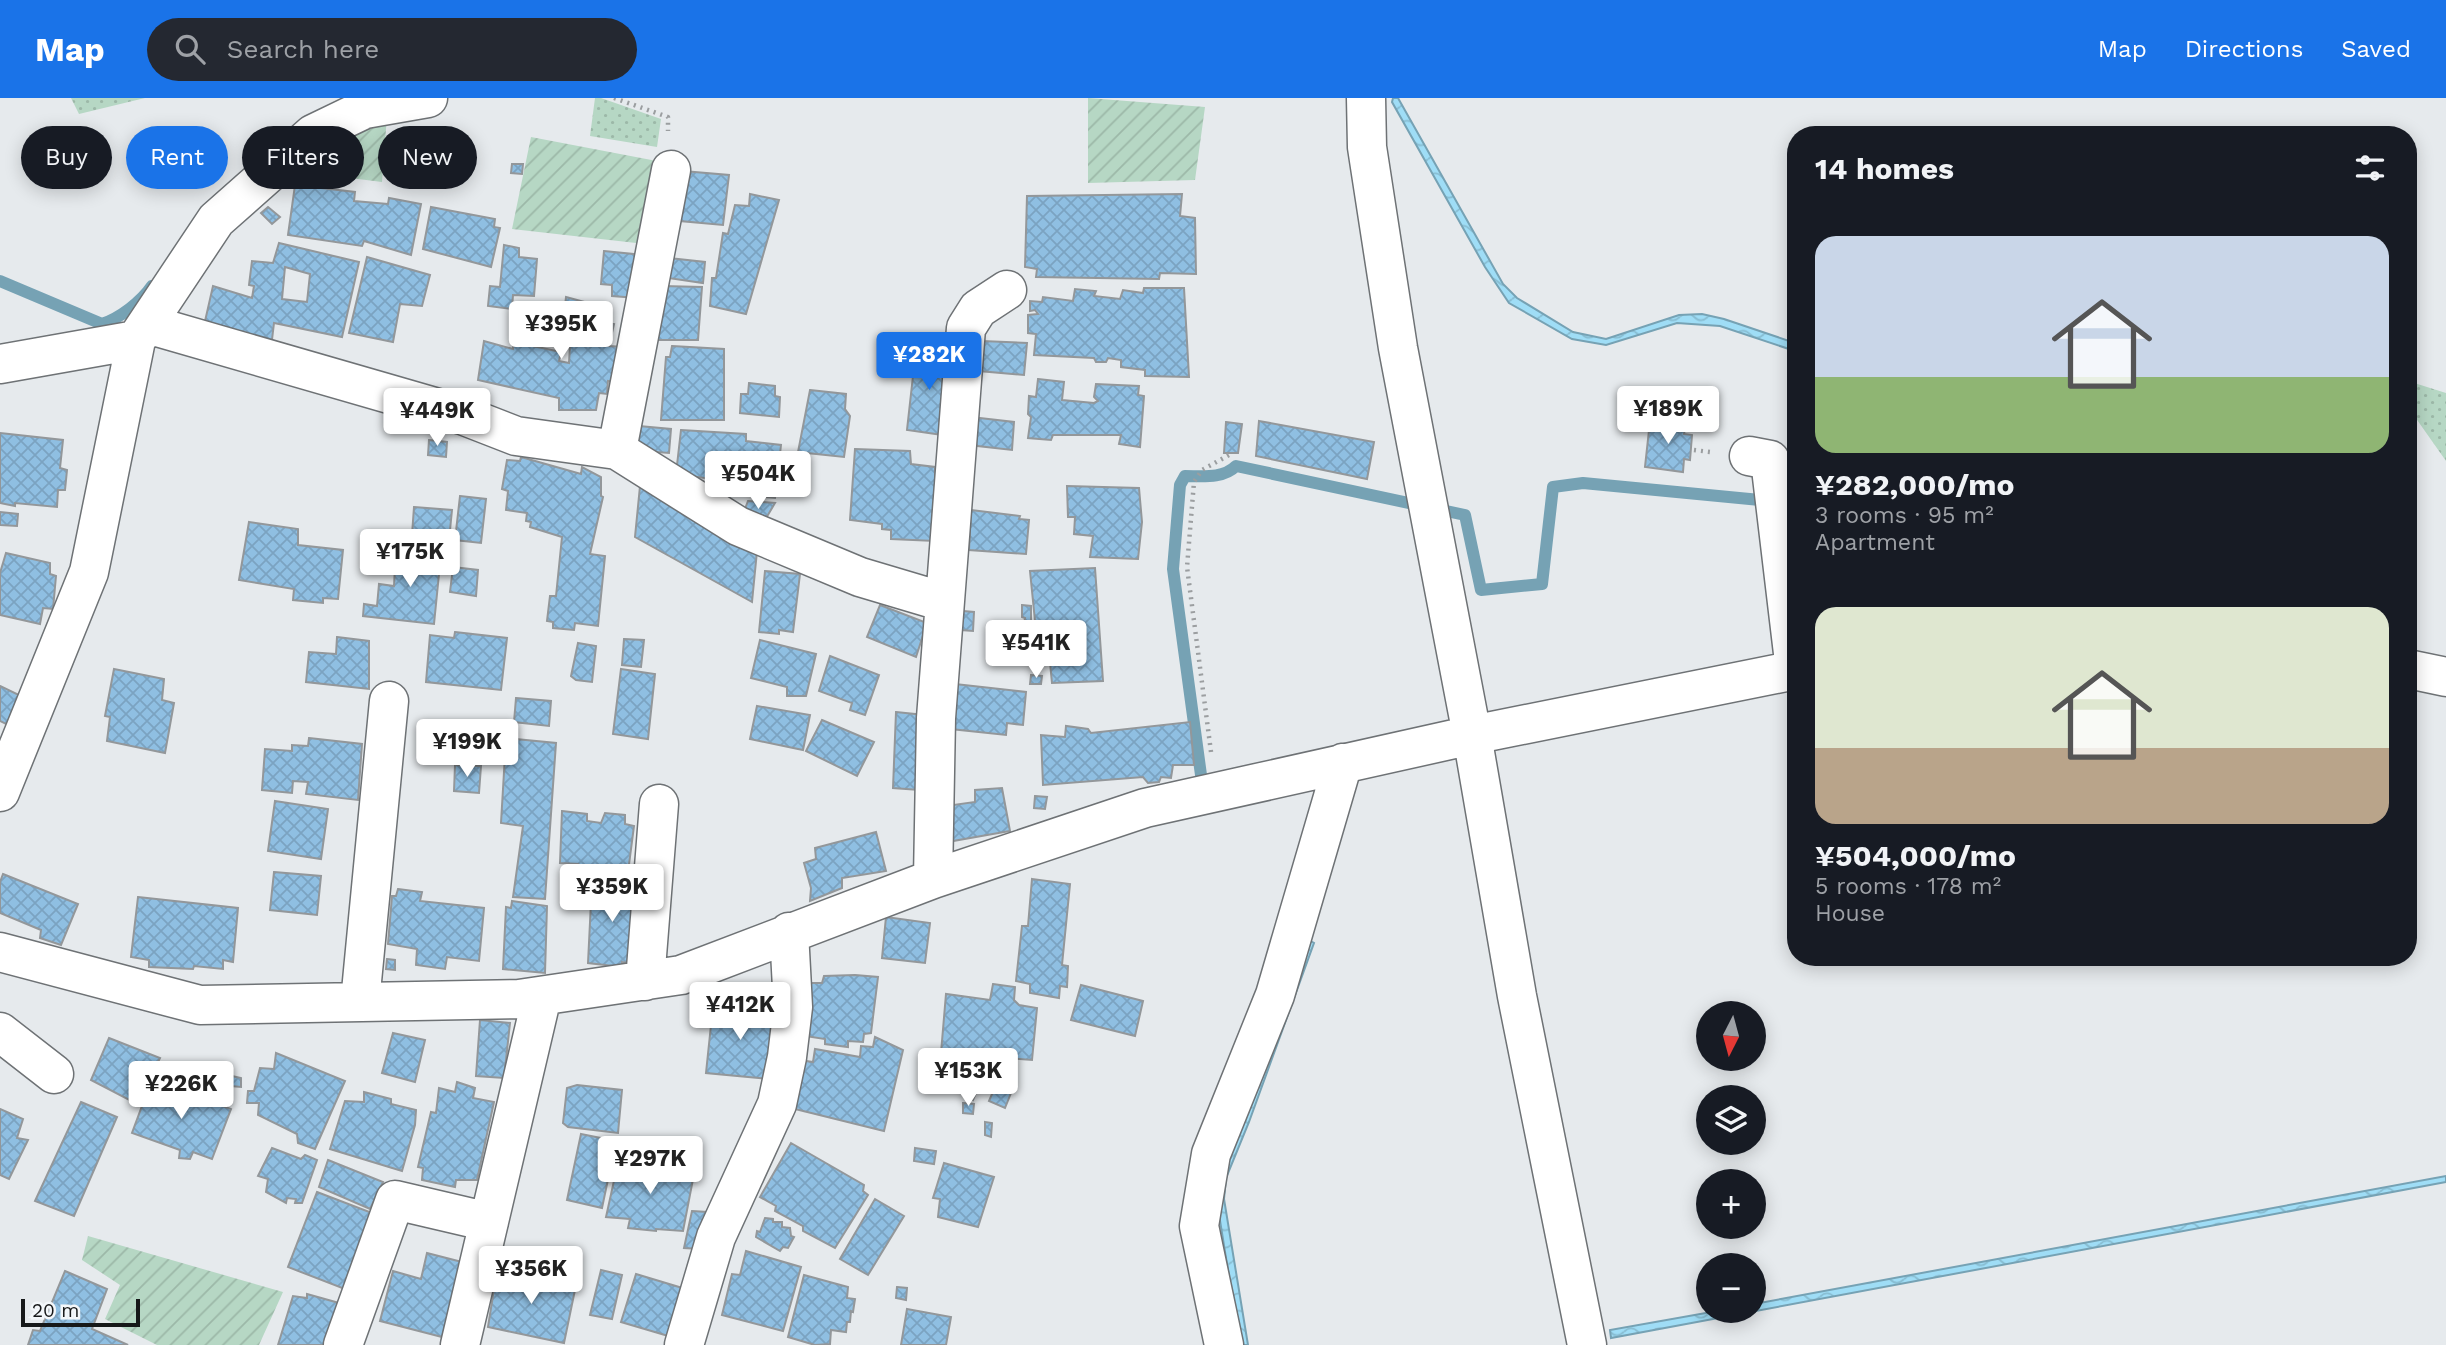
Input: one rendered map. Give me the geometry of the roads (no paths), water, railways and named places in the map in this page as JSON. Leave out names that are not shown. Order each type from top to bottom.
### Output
[{"type":"street","points":[[0,792],[89,572],[142,332],[216,220],[313,134],[365,109],[428,98]]},
{"type":"street","points":[[1366,98],[1367,147],[1398,348],[1472,735],[1517,996],[1587,1345]]},
{"type":"street","points":[[617,450],[671,170]]},
{"type":"street","points":[[933,879],[936,718],[966,328],[978,309],[1007,290]]},
{"type":"street","points":[[0,364],[142,332],[462,415],[516,436],[617,450],[738,526],[860,577],[944,602]]},
{"type":"street","points":[[1749,456],[1770,460],[1787,603]]},
{"type":"street","points":[[2417,671],[2446,677]]},
{"type":"street","points":[[0,952],[200,1005],[519,999],[645,981],[681,975],[933,879],[1145,808],[1472,735],[1787,672]]},
{"type":"street","points":[[360,1002],[389,701]]},
{"type":"street","points":[[1224,1345],[1199,1226],[1211,1154],[1275,995],[1343,763]]},
{"type":"street","points":[[645,981],[659,804]]},
{"type":"street","points":[[684,1345],[716,1237],[777,1104],[787,1057],[793,1007],[789,932]]},
{"type":"street","points":[[460,1345],[542,996]]},
{"type":"street","points":[[0,1032],[54,1074]]},
{"type":"street","points":[[343,1345],[395,1200],[489,1222]]},
{"type":"water","points":[[1393,98],[1398,98],[1503,284],[1517,298],[1573,332],[1606,339],[1679,315],[1702,314],[1787,340],[1787,348],[1720,326],[1677,323],[1606,345],[1572,339],[1509,303],[1485,267],[1392,102]]},
{"type":"water","points":[[1305,938],[1314,943],[1226,1178],[1224,1199],[1248,1345],[1240,1345],[1217,1202],[1221,1180]]},
{"type":"water","points":[[2446,1176],[2446,1182],[1766,1309],[1766,1302]]},
{"type":"water","points":[[1696,1315],[1696,1322],[1611,1338],[1610,1330]]},
{"type":"waterway","points":[[0,281],[102,324],[130,309],[152,286]]},
{"type":"waterway","points":[[1201,775],[1173,569],[1180,485],[1185,476],[1219,475],[1236,466],[1465,515],[1481,590],[1542,584],[1553,487],[1583,483],[1760,500],[1770,494]]},
{"type":"waterway","points":[[1785,485],[1787,479]]}]
